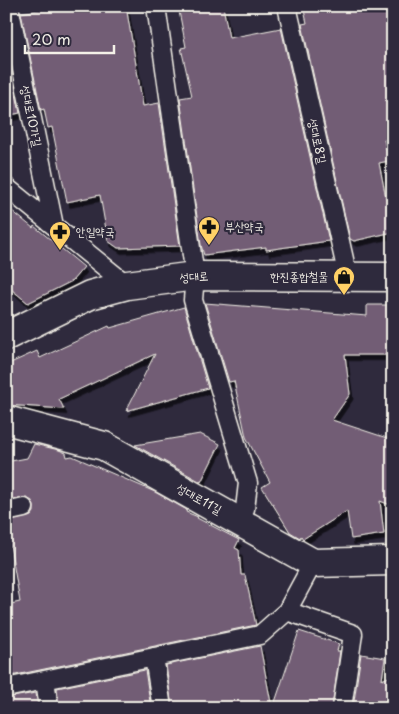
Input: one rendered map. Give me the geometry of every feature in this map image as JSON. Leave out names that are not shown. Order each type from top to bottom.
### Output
[{"type":"street","name":"성대로","points":[[9,328],[90,295],[126,285],[195,276],[393,277]]},
{"type":"street","name":"성대로11길","points":[[6,420],[104,446],[313,563]]},
{"type":"street","points":[[313,563],[393,561]]},
{"type":"lane","name":"성대로10가길","points":[[9,6],[54,226]]},
{"type":"lane","points":[[156,6],[195,276],[193,300],[248,483],[245,509],[237,519]]},
{"type":"lane","name":"성대로8길","points":[[287,6],[348,276]]},
{"type":"lane","points":[[6,187],[126,285]]},
{"type":"lane","points":[[6,688],[260,635],[287,612],[313,563]]},
{"type":"lane","points":[[287,612],[353,634],[342,708]]},
{"type":"lane","points":[[154,657],[162,708]]},
{"type":"lane","points":[[45,680],[49,708]]},
{"type":"building","points":[[61,6],[126,6],[143,106],[159,103],[180,246],[118,248],[108,241],[100,195],[67,202],[52,127],[48,128],[44,109],[41,110],[21,13]]},
{"type":"building","points":[[178,6],[223,6],[229,38],[281,28],[329,241],[266,250],[266,247],[204,255],[180,98],[192,96],[181,48],[186,47]]},
{"type":"building","points":[[303,6],[393,6],[393,139],[384,140],[389,161],[379,163],[393,232],[354,241],[350,239],[302,24],[307,23]]},
{"type":"building","points":[[6,46],[20,113],[6,116]]},
{"type":"building","points":[[6,206],[84,267],[72,281],[28,303],[6,285]]},
{"type":"building","points":[[205,303],[367,316],[367,305],[393,305],[393,355],[345,355],[350,394],[332,420],[393,440],[393,506],[380,501],[384,534],[351,539],[347,511],[303,539],[301,536],[300,538],[290,532],[262,487],[270,482],[246,437],[234,381],[229,382]]},
{"type":"building","points":[[184,307],[208,388],[126,411],[155,354],[59,399],[64,409],[6,405],[6,365],[37,351],[40,358],[109,326],[110,328]]},
{"type":"building","points":[[200,434],[220,444],[201,482],[135,445]]},
{"type":"building","points":[[34,444],[59,450],[66,453],[67,457],[72,456],[155,492],[187,510],[186,512],[239,540],[235,548],[239,550],[241,575],[245,575],[256,625],[6,677],[6,605],[20,602],[6,522],[31,516],[34,512],[34,506],[32,501],[27,498],[6,501],[6,462],[27,458]]},
{"type":"building","points":[[299,631],[339,644],[337,651],[340,651],[332,708],[273,708]]},
{"type":"building","points":[[260,646],[272,708],[172,708],[166,665]]},
{"type":"building","points":[[361,654],[385,658],[382,680],[393,675],[393,708],[353,708]]},
{"type":"building","points":[[145,670],[151,708],[59,708],[57,688]]},
{"type":"building","points":[[36,693],[38,708],[6,708],[6,698]]},
{"type":"place","name":"부산약국","points":[[209,246]]},
{"type":"place","name":"안일약국","points":[[60,251]]},
{"type":"place","name":"한진종합철물","points":[[344,296]]}]
